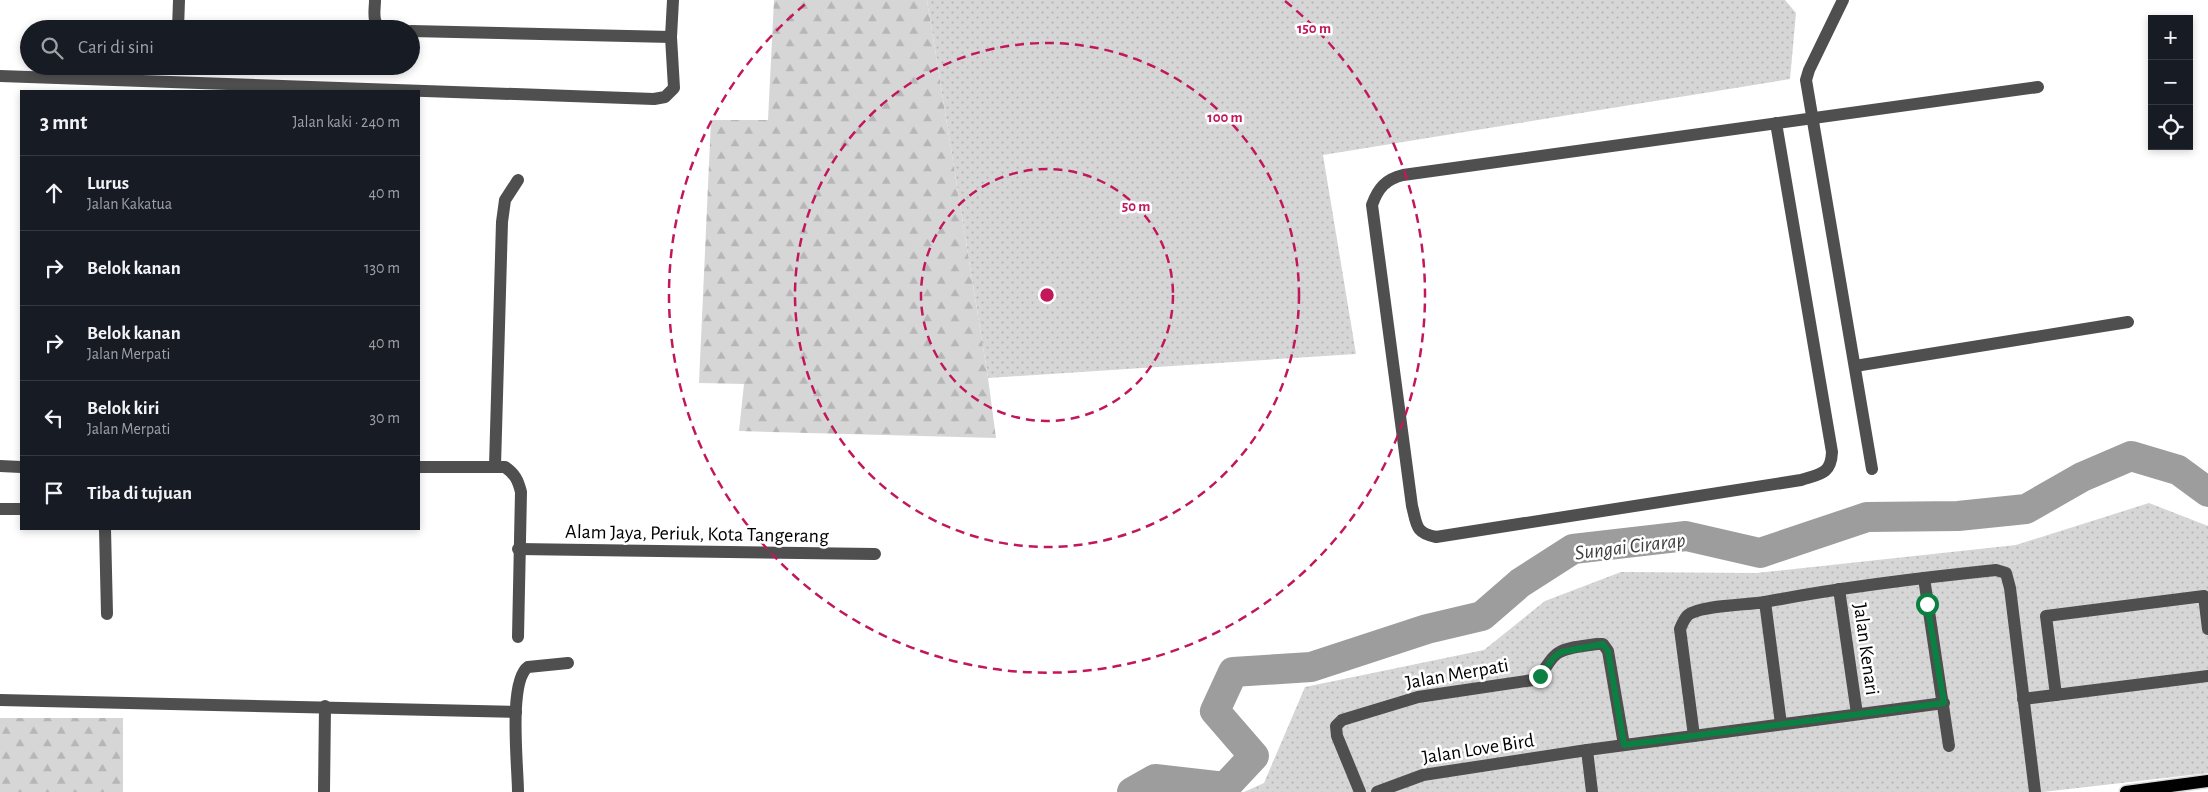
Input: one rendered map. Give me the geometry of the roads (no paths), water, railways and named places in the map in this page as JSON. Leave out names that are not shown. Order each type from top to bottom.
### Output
[{"type":"main road","points":[[2126,792],[2208,781]]},
{"type":"street","points":[[178,20],[179,0]]},
{"type":"street","points":[[374,20],[375,0]]},
{"type":"street","points":[[420,91],[654,99],[665,97],[674,88],[671,37],[673,0]]},
{"type":"street","points":[[1843,0],[1806,80],[1872,469]]},
{"type":"street","points":[[420,31],[671,37]]},
{"type":"street","points":[[0,76],[398,90]]},
{"type":"street","points":[[1776,123],[1832,452],[1832,463],[1826,471],[1801,480],[1436,537],[1425,535],[1418,529],[1412,506],[1372,204],[1382,185],[1392,177],[1403,174],[2038,87]]},
{"type":"street","points":[[495,466],[502,222],[505,200],[518,180]]},
{"type":"street","points":[[1854,366],[2128,322]]},
{"type":"street","points":[[0,466],[20,467]]},
{"type":"street","points":[[420,467],[505,467],[513,473],[518,481],[521,492],[518,549],[518,637]]},
{"type":"street","points":[[0,509],[20,509]]},
{"type":"street","points":[[104,530],[107,614]]},
{"type":"street","name":"Alam Jaya, Periuk, Kota Tangerang","points":[[518,549],[875,554]]},
{"type":"street","points":[[1694,736],[1680,629],[1683,621],[1696,611],[1765,602],[1839,589],[1996,570],[2006,574],[2010,588],[2035,792]]},
{"type":"street","points":[[1924,578],[1949,746]]},
{"type":"street","name":"Jalan Kenari","points":[[1839,589],[1857,714]]},
{"type":"street","points":[[2056,695],[2046,616],[2204,596],[2208,628]]},
{"type":"street","points":[[1765,602],[1781,724]]},
{"type":"street","name":"Jalan Merpati","points":[[1360,792],[1337,736],[1336,726],[1342,720],[1418,697],[1533,680],[1540,676],[1554,657],[1561,652],[1597,644],[1603,644],[1608,651],[1624,745]]},
{"type":"street","points":[[518,792],[516,712],[520,678],[525,670],[537,665],[568,663]]},
{"type":"street","points":[[2024,699],[2208,676]]},
{"type":"street","points":[[0,700],[325,706],[516,712]]},
{"type":"street","name":"Jalan Love Bird","points":[[1377,792],[1423,775],[1587,750],[1944,703]]},
{"type":"street","points":[[324,792],[325,706]]},
{"type":"street","points":[[1587,750],[1592,792]]},
{"type":"waterway","name":"Sungai Cirarap","points":[[1132,792],[1155,779],[1225,787],[1254,756],[1215,711],[1233,672],[1311,667],[1427,629],[1482,616],[1520,583],[1573,549],[1686,536],[1760,553],[1867,517],[1958,516],[2026,509],[2082,477],[2131,456],[2178,470],[2208,492]]}]
